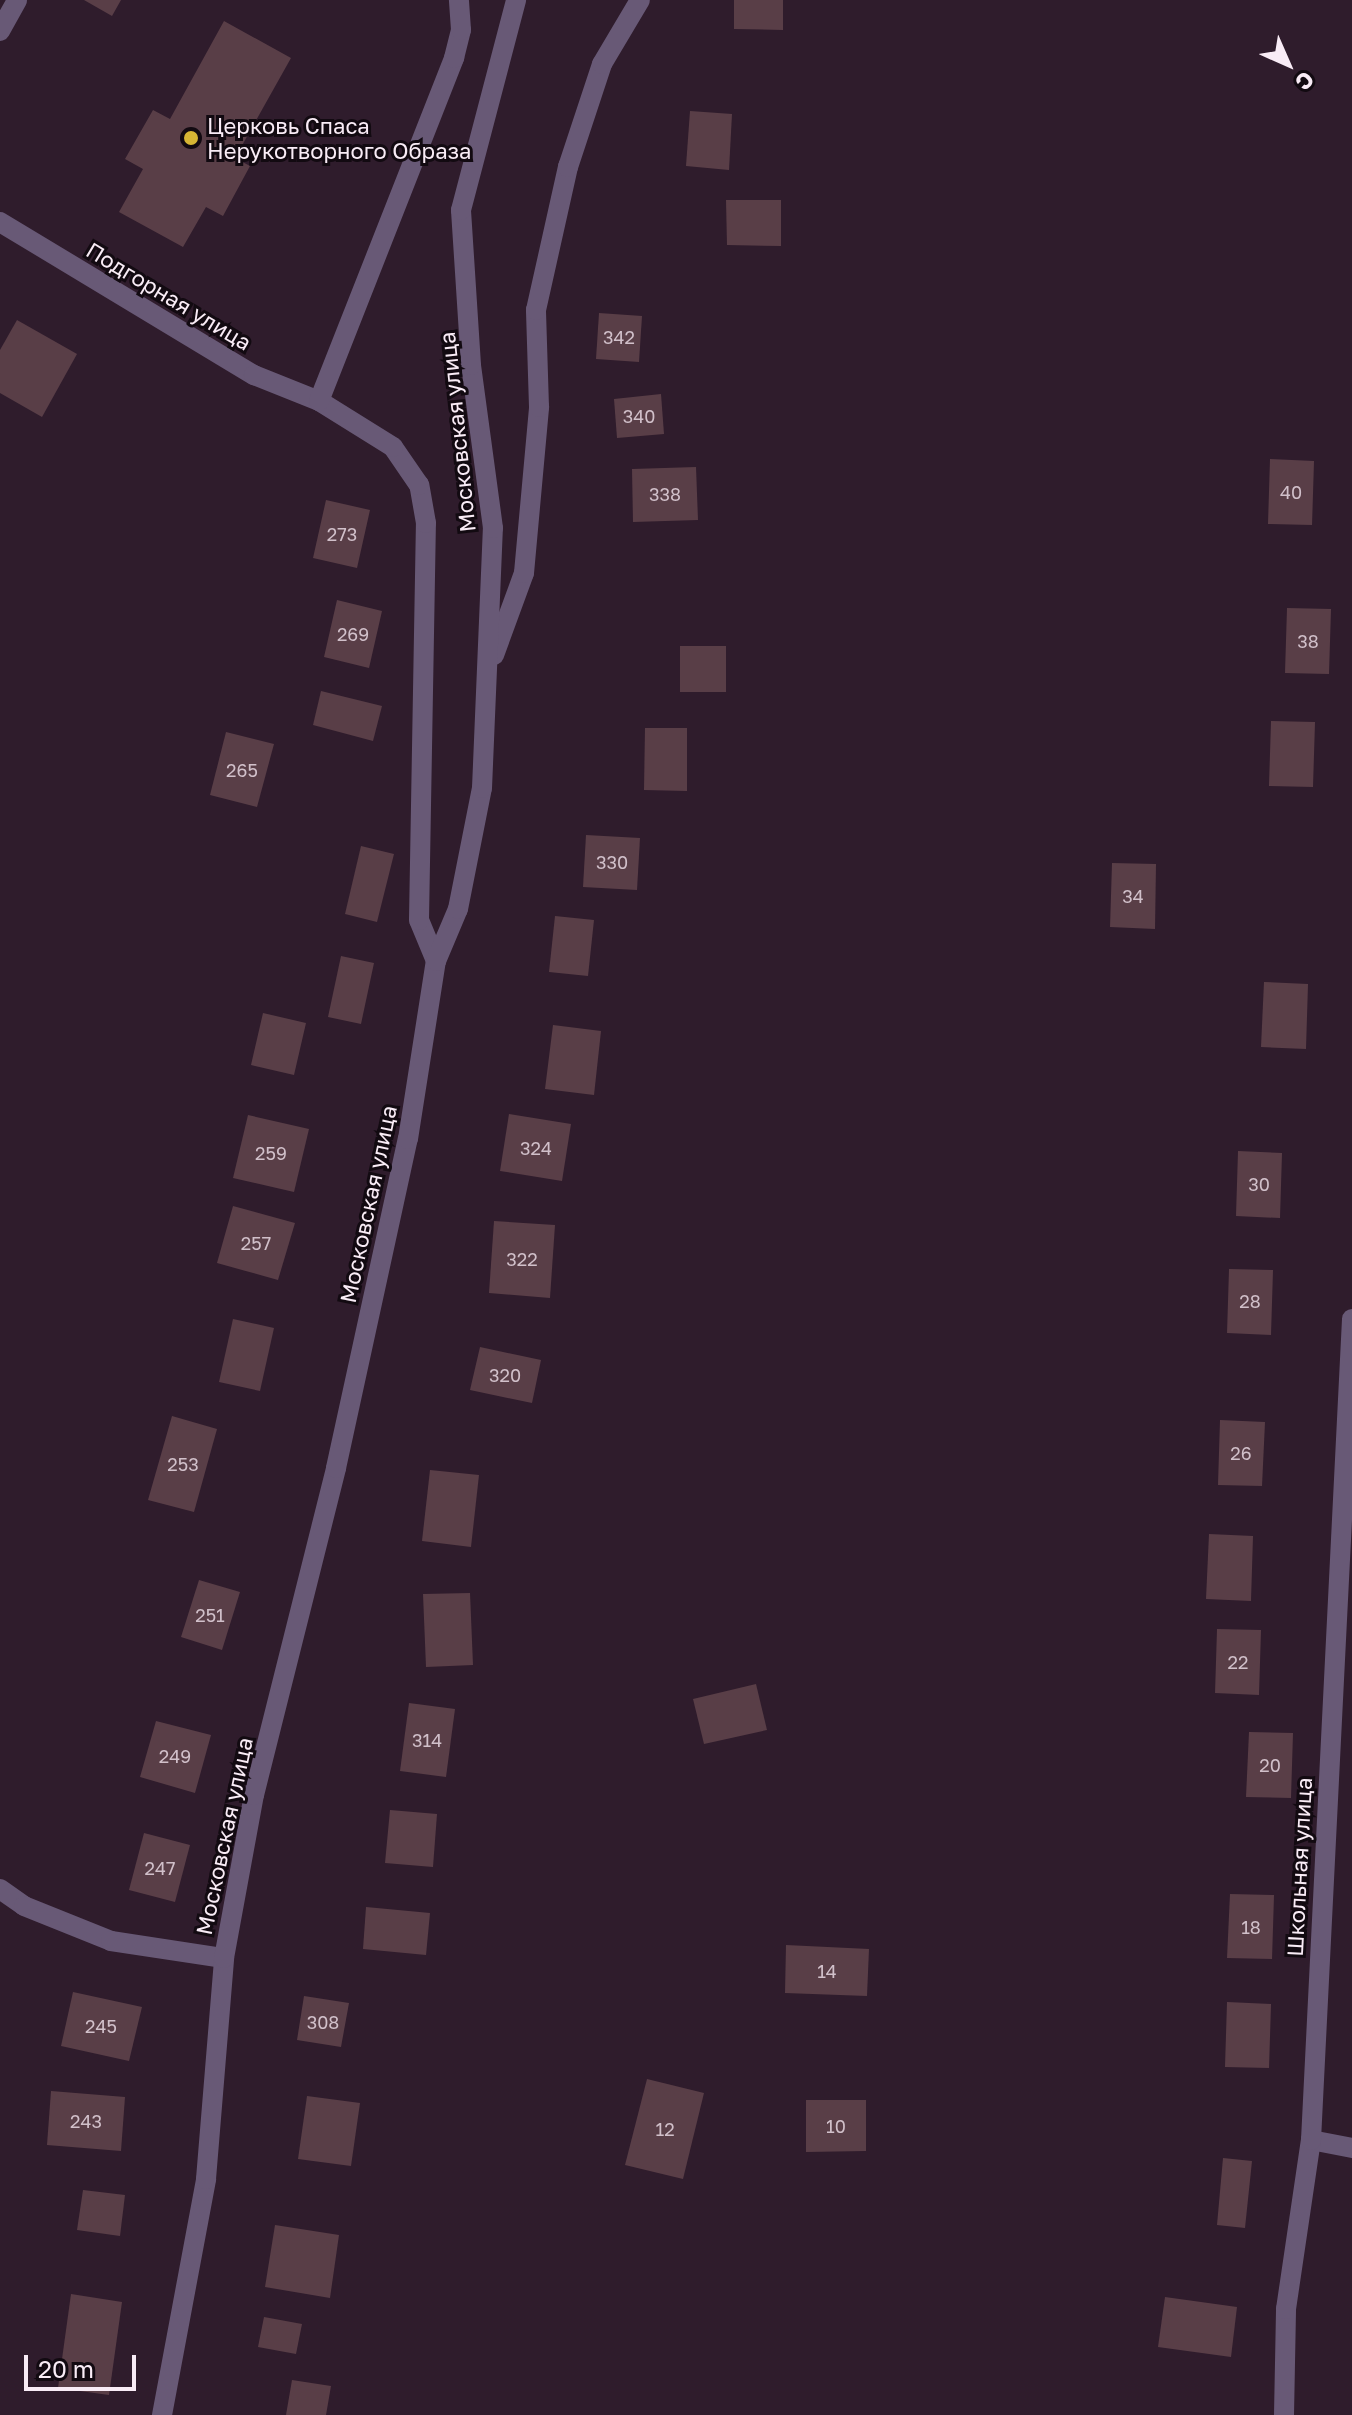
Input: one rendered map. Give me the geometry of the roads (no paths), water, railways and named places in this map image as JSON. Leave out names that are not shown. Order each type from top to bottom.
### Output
[{"type":"street","points":[[0,31],[17,0]]},
{"type":"street","name":"Московская улица","points":[[162,2415],[206,2179],[224,1958],[254,1795],[336,1468],[408,1139],[436,961],[458,909],[482,788],[493,528],[471,365],[461,210],[516,0]]},
{"type":"street","points":[[486,673],[524,573],[539,407],[536,310],[568,167],[602,64],[640,0]]},
{"type":"street","points":[[319,401],[454,58],[460,1]]},
{"type":"street","name":"Подгорная улица","points":[[0,222],[254,375],[319,401],[393,447],[419,485],[426,523],[419,920],[436,961]]},
{"type":"street","name":"Школьная улица","points":[[1284,2415],[1286,2309],[1311,2140],[1352,1319]]},
{"type":"street","points":[[0,1889],[24,1906],[111,1941],[224,1958]]},
{"type":"street","points":[[1311,2140],[1352,2148]]},
{"type":"place","name":"Церковь Спаса Нерукотворного Образа","points":[[191,138]]}]
